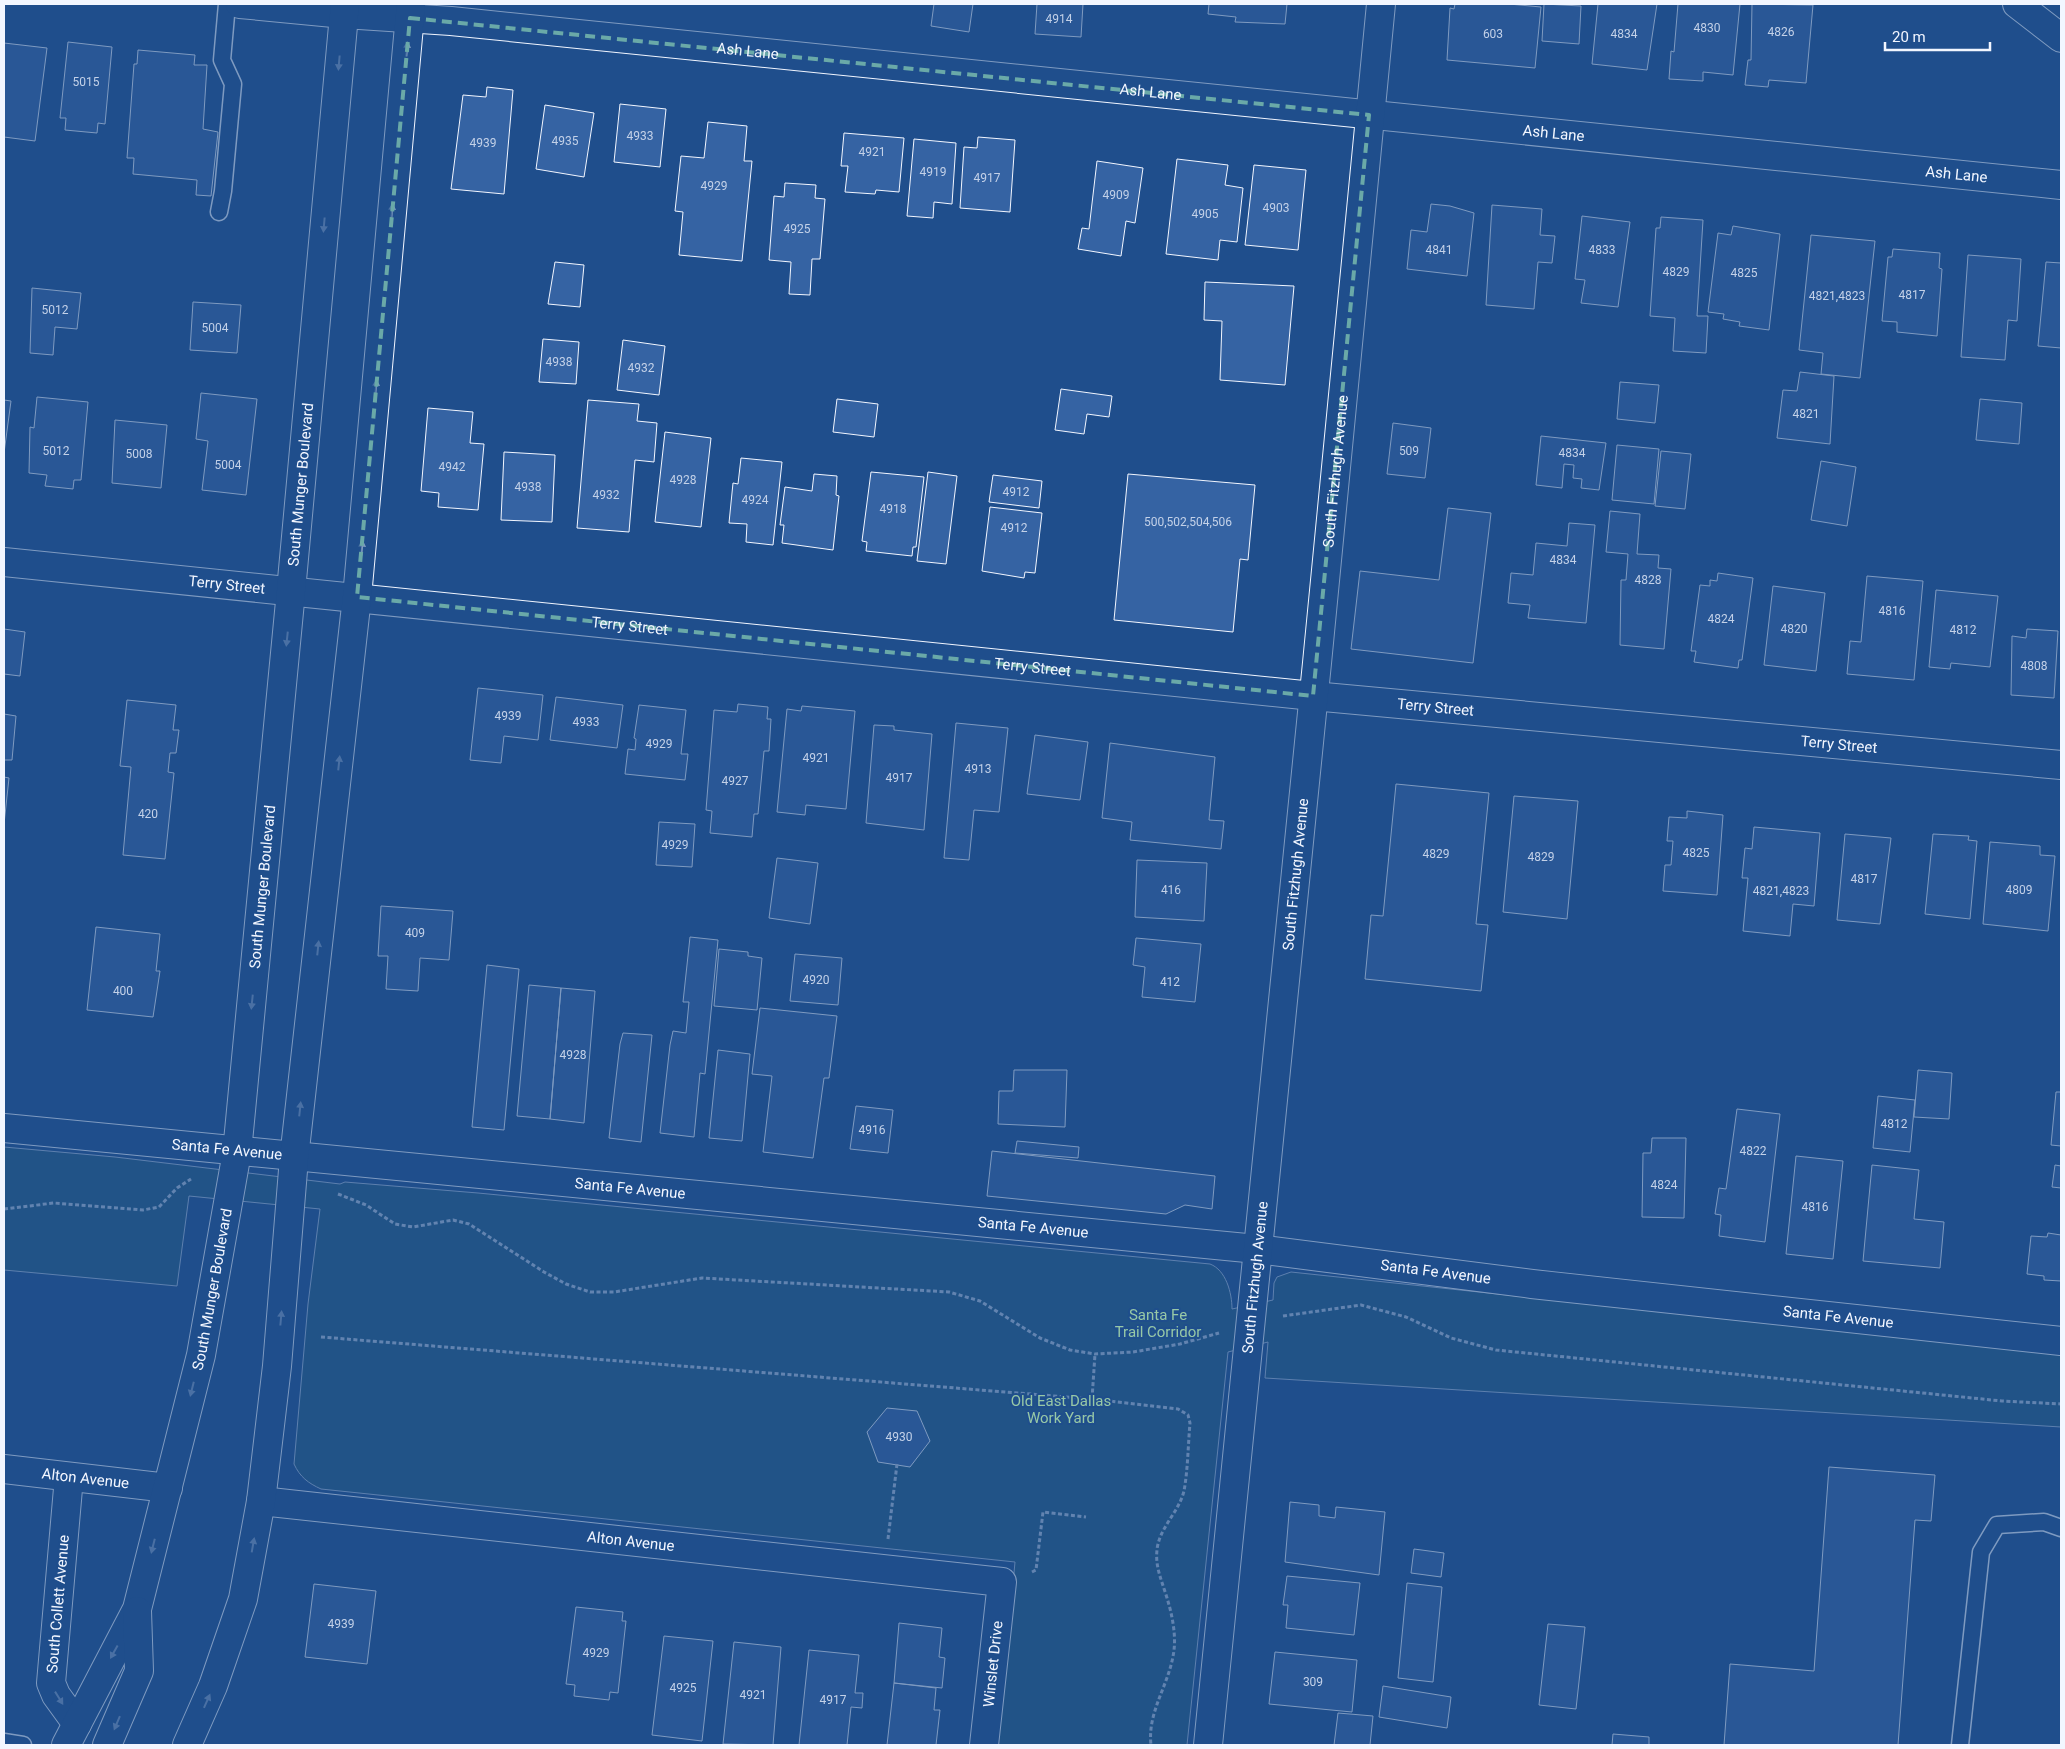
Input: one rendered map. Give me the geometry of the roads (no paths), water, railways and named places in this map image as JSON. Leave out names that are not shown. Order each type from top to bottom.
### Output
[{"type":"main road","name":"Ash Lane","points":[[240,4],[411,11],[1369,116],[2053,184]]},
{"type":"main road","name":"South Fitzhugh Avenue","points":[[1208,1745],[1381,4]]},
{"type":"main road","points":[[2017,4],[2061,38]]},
{"type":"main road","name":"South Munger Boulevard","points":[[71,1735],[137,1609],[201,1355],[237,1152],[292,591],[344,9]]},
{"type":"main road","points":[[187,1745],[213,1686],[243,1599],[261,1501],[277,1366],[294,1158],[357,597],[411,11]]},
{"type":"main road","name":"Terry Street","points":[[4,562],[1313,696],[2061,765]]},
{"type":"main road","name":"Santa Fe Avenue","points":[[4,1128],[294,1158],[1257,1250],[1532,1284],[2061,1341]]},
{"type":"main road","name":"Alton Avenue","points":[[4,1470],[168,1488]]},
{"type":"main road","name":"South Collett Avenue","points":[[69,1477],[51,1683],[71,1735]]},
{"type":"main road","name":"Alton Avenue","points":[[261,1501],[1002,1582]]},
{"type":"main road","name":"Winslet Drive","points":[[984,1745],[1002,1582]]},
{"type":"main road","points":[[107,1745],[139,1672],[137,1609]]},
{"type":"lane","points":[[219,212],[223,191],[233,84],[222,60],[227,4]]},
{"type":"lane","points":[[1960,1745],[1981,1552],[1997,1525],[2044,1522],[2061,1528]]},
{"type":"lane","points":[[4,1742],[22,1745]]},
{"type":"park label","name":"Santa Fe Trail Corridor","points":[[1158,1324]]},
{"type":"park label","name":"Old East Dallas Work Yard","points":[[1061,1410]]}]
